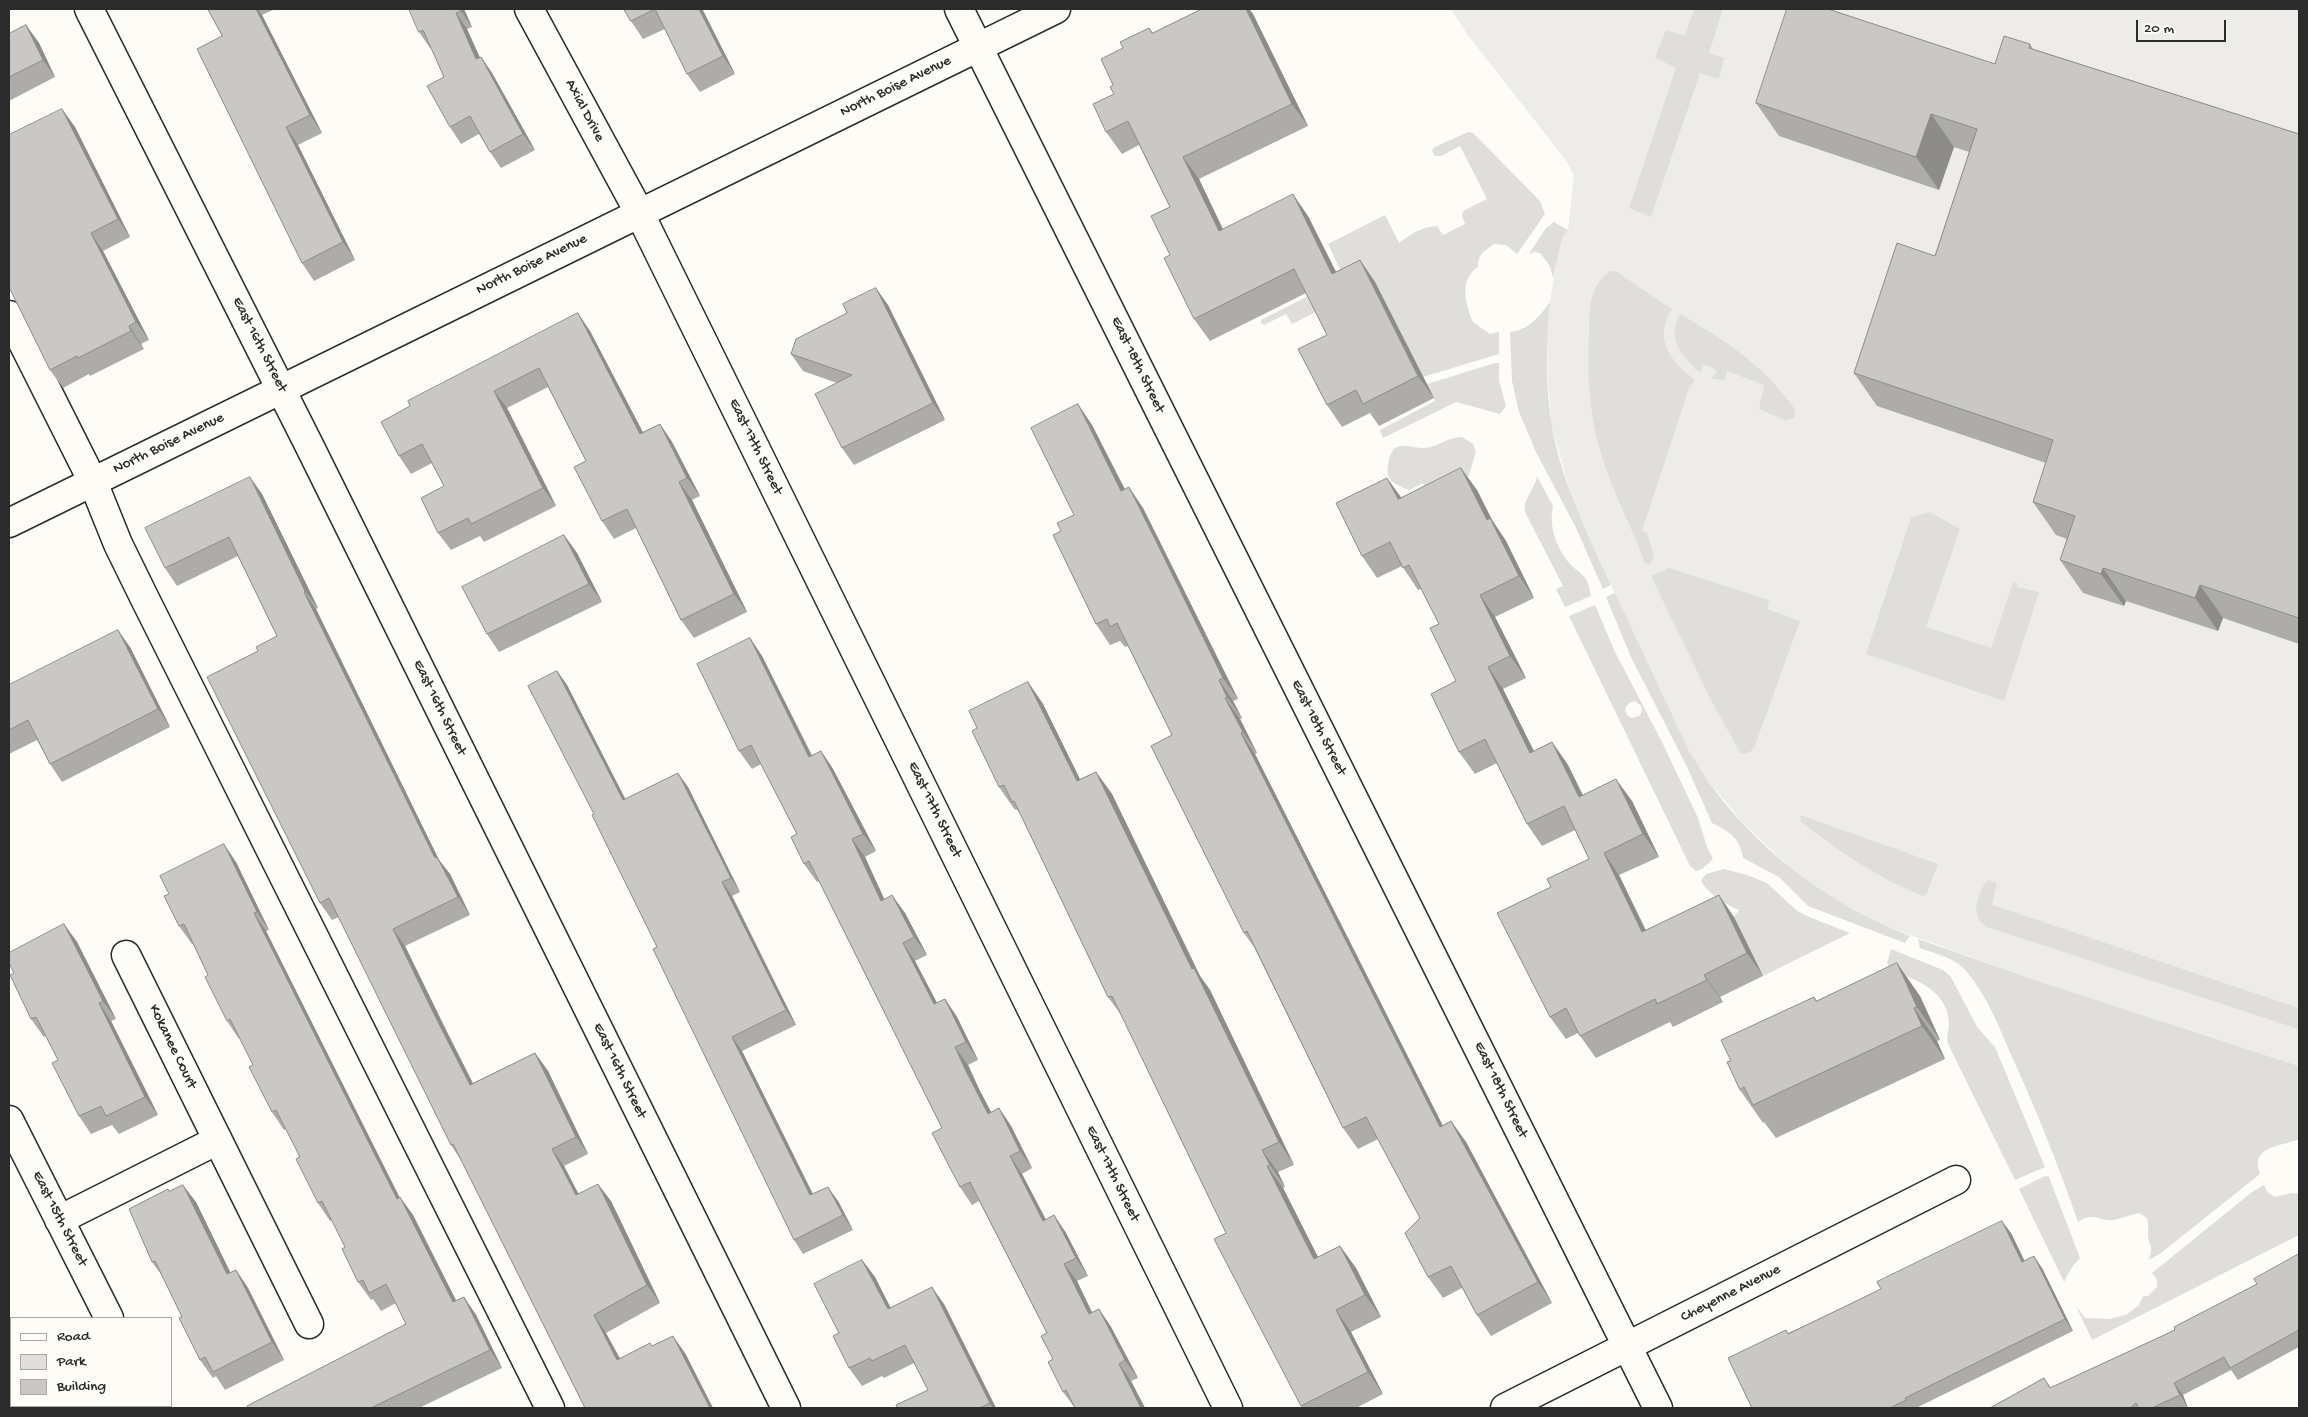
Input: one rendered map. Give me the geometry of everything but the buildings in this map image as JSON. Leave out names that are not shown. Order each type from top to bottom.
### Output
[{"type":"street","name":"East 16th Street","points":[[90,9],[281,389],[786,1408]]},
{"type":"street","name":"Axial Drive","points":[[529,9],[639,212]]},
{"type":"street","name":"East 18th Street","points":[[960,9],[1658,1408]]},
{"type":"street","name":"North Boise Avenue","points":[[9,523],[639,212],[1056,9]]},
{"type":"street","name":"East 17th Street","points":[[639,212],[1228,1408]]},
{"type":"street","points":[[9,315],[93,482],[118,544],[145,599],[550,1408]]},
{"type":"street","name":"Kokanee Court","points":[[126,955],[309,1324]]},
{"type":"street","name":"East 15th Street","points":[[9,1120],[108,1317]]},
{"type":"street","points":[[59,1220],[218,1140]]},
{"type":"street","name":"Cheyenne Avenue","points":[[1505,1408],[1956,1180]]},
{"type":"shaded area","points":[[1451,9],[2299,9],[2299,1066],[2038,981],[1885,926],[1828,896],[1796,873],[1744,824],[1701,772],[1689,751],[1626,618],[1573,501],[1552,428],[1548,386],[1547,341],[1550,302],[1557,257],[1562,238],[1568,230],[1574,175],[1565,159],[1467,34]]},
{"type":"green space","points":[[1694,9],[1723,9],[1709,53],[1724,58],[1719,79],[1700,73],[1651,217],[1629,208],[1676,68],[1655,58],[1666,30],[1685,36]]},
{"type":"green space","points":[[1468,132],[1473,133],[1540,201],[1545,214],[1517,254],[1506,245],[1494,244],[1482,253],[1478,267],[1468,278],[1465,292],[1473,322],[1490,334],[1499,332],[1499,354],[1423,377],[1375,282],[1292,324],[1286,314],[1264,325],[1261,323],[1261,320],[1344,278],[1328,244],[1385,215],[1399,243],[1422,229],[1437,226],[1443,235],[1465,224],[1462,216],[1463,211],[1487,199],[1460,146],[1441,156],[1435,156],[1432,150]]},
{"type":"green space","points":[[1554,222],[1568,230],[1562,238],[1553,278],[1550,266],[1540,253],[1534,252],[1529,254],[1546,228]]},
{"type":"green space","points":[[1610,271],[1616,271],[1672,309],[1664,330],[1664,340],[1667,349],[1678,365],[1695,380],[1689,388],[1642,531],[1647,533],[1654,556],[1650,564],[1645,563],[1612,484],[1602,457],[1594,426],[1588,364],[1590,306],[1598,284]]},
{"type":"green space","points":[[1550,302],[1547,364],[1548,396],[1552,427],[1556,448],[1569,488],[1611,585],[1603,589],[1576,528],[1536,452],[1519,412],[1512,381],[1510,332],[1528,326],[1538,318]]},
{"type":"green space","points":[[1680,314],[1727,343],[1766,375],[1792,405],[1795,411],[1794,418],[1785,420],[1759,409],[1764,385],[1727,371],[1725,380],[1711,379],[1717,372],[1712,367],[1703,365],[1701,373],[1682,354],[1675,340],[1676,323]]},
{"type":"green space","points":[[1499,363],[1499,380],[1506,406],[1500,414],[1456,402],[1383,438],[1380,430],[1435,401],[1427,384]]},
{"type":"green space","points":[[1462,437],[1473,444],[1476,451],[1469,475],[1465,481],[1429,494],[1423,483],[1409,490],[1391,480],[1388,467],[1393,450],[1401,446],[1430,447]]},
{"type":"green space","points":[[1537,476],[1553,506],[1553,531],[1559,547],[1573,567],[1586,579],[1590,590],[1591,596],[1565,607],[1556,589],[1563,586],[1525,512],[1527,498]]},
{"type":"green space","points":[[1929,512],[1960,529],[1926,627],[1991,648],[2013,582],[2017,583],[2017,587],[2039,592],[2004,701],[1866,654],[1911,518]]},
{"type":"green space","points":[[1669,568],[1769,600],[1767,609],[1800,621],[1754,748],[1750,752],[1741,754],[1711,700],[1651,576]]},
{"type":"green space","points":[[1615,593],[1689,751],[1709,782],[1732,811],[1757,838],[1784,862],[1844,904],[1910,936],[1905,943],[1808,906],[1779,877],[1743,858],[1742,851],[1733,836],[1712,823],[1687,767],[1631,657],[1606,597]]},
{"type":"green space","points":[[1595,605],[1615,652],[1662,742],[1698,818],[1707,847],[1713,859],[1702,869],[1696,871],[1690,866],[1569,616]],"holes":[[[1635,701],[1641,706],[1642,712],[1639,716],[1631,718],[1627,715],[1625,709],[1629,703]]]},
{"type":"green space","points":[[1800,816],[1938,864],[1926,895],[1923,896],[1906,889],[1859,863],[1801,822]]},
{"type":"green space","points":[[1724,869],[1767,883],[1796,910],[1850,933],[1763,976],[1734,917],[1739,910],[1711,893],[1701,880],[1706,874]]},
{"type":"green space","points":[[1988,880],[1997,883],[1992,905],[2299,1008],[2299,1029],[1987,927],[1978,918],[1976,906],[1983,887]]},
{"type":"green space","points":[[1918,939],[2038,981],[2299,1066],[2299,1139],[2263,1152],[2259,1157],[2258,1164],[2260,1174],[2161,1253],[2149,1260],[2151,1248],[2148,1235],[2148,1220],[2139,1213],[2114,1220],[2088,1217],[2078,1222],[2039,1119],[1998,1025],[1981,992],[1962,967],[1945,957],[1920,948]]},
{"type":"green space","points":[[1891,949],[1943,970],[1951,977],[1977,1027],[1995,1047],[2045,1167],[2015,1180],[1949,1046],[1947,1037],[1948,1014],[1944,1005],[1934,992],[1919,982],[1903,975],[1895,978],[1887,963]]},
{"type":"green space","points":[[2045,1176],[2049,1177],[2080,1258],[2072,1267],[2064,1282],[2019,1189]]},
{"type":"green space","points":[[2264,1185],[2267,1192],[2275,1197],[2291,1193],[2299,1194],[2299,1235],[2092,1340],[2076,1306],[2085,1318],[2109,1319],[2126,1315],[2139,1305],[2143,1296],[2148,1296],[2157,1287],[2157,1280],[2152,1273],[2252,1192]]}]
